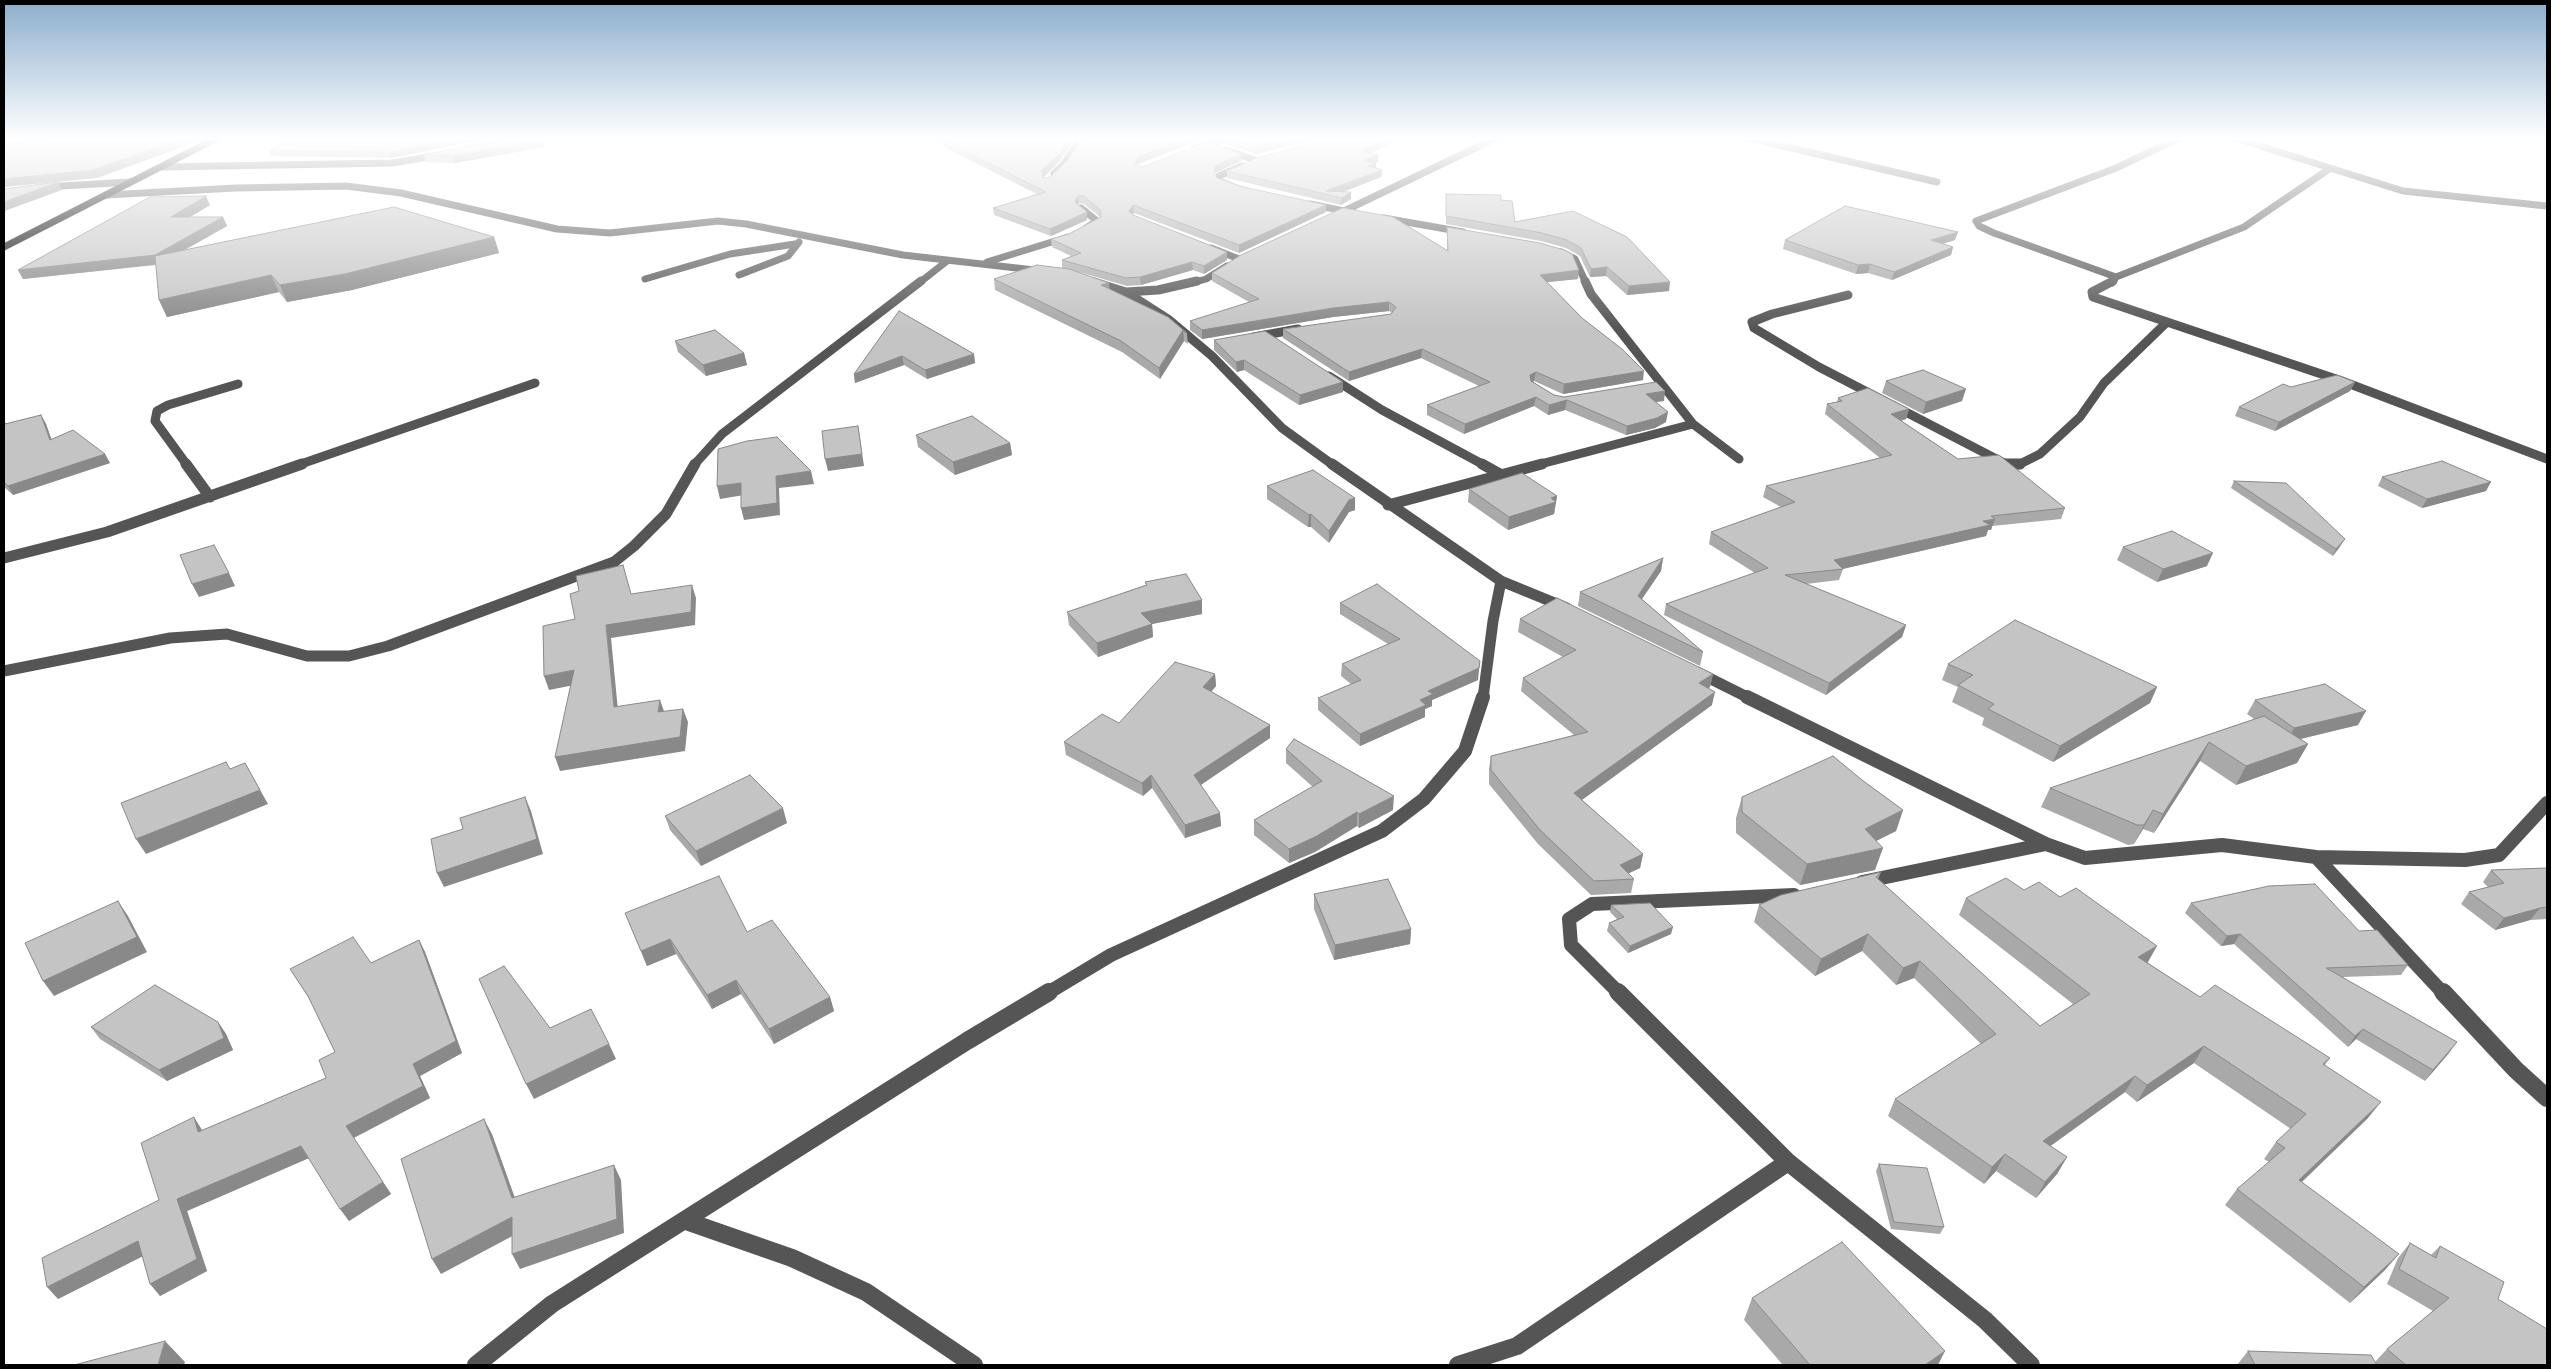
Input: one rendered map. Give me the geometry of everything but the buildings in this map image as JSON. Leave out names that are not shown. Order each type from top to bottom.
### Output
[{"type":"main road","points":[[4,247],[92,202]]},
{"type":"street","points":[[439,202],[556,229],[610,233],[718,221],[746,224],[947,261],[1051,272]]},
{"type":"street","points":[[1326,219],[1363,202]]},
{"type":"street","points":[[2025,202],[1976,220],[1979,226],[1994,233],[2116,277]]},
{"type":"street","points":[[2280,202],[2244,227],[2116,277],[2113,282],[2092,292],[2093,297],[2342,381],[2547,459]]},
{"type":"street","points":[[2508,202],[2547,206]]},
{"type":"street","points":[[1306,203],[1364,214]]},
{"type":"street","points":[[982,264],[1067,237],[1097,221],[1081,208]]},
{"type":"street","points":[[1373,216],[1471,233]]},
{"type":"street","points":[[645,279],[730,254],[795,244],[809,237]]},
{"type":"street","points":[[739,274],[788,256],[795,244]]},
{"type":"street","points":[[1204,245],[1239,259]]},
{"type":"street","points":[[1548,248],[1575,259],[1591,294],[1655,385],[1693,424],[1739,459]]},
{"type":"street","points":[[1126,292],[1158,290],[1206,279],[1248,255]]},
{"type":"street","points":[[4,671],[170,638],[227,634],[307,656],[349,656],[388,646],[614,562],[634,546],[666,514],[698,460],[722,434],[947,261]]},
{"type":"street","points":[[1080,277],[1126,292],[1204,345],[1282,428],[1388,505],[1501,581],[1544,597],[1580,615]]},
{"type":"street","points":[[1848,295],[1772,314],[1752,322],[1754,328],[1819,367],[2008,465],[2018,465],[2040,454],[2080,417],[2104,383],[2166,322]]},
{"type":"street","points":[[1248,338],[1305,328]]},
{"type":"street","points":[[1268,335],[1281,344]]},
{"type":"street","points":[[1318,369],[1382,410],[1500,474]]},
{"type":"street","points":[[4,558],[107,532],[535,383]]},
{"type":"street","points":[[210,496],[155,421],[157,411],[168,405],[238,384]]},
{"type":"street","points":[[1388,505],[1693,424]]},
{"type":"street","points":[[476,1365],[552,1304],[968,1041],[1111,955],[1382,831],[1424,799],[1465,751],[1483,698],[1492,621],[1501,581]]},
{"type":"street","points":[[1688,668],[2046,844],[2085,858],[2222,846],[2316,857],[2465,860],[2499,855],[2547,803]]},
{"type":"street","points":[[1844,886],[2046,844]]},
{"type":"street","points":[[2316,857],[2516,1070],[2547,1098]]},
{"type":"street","points":[[1806,893],[1592,904],[1568,919],[1571,945],[1788,1162],[1985,1320],[2030,1365]]},
{"type":"street","points":[[1458,1365],[1516,1346],[1788,1162]]},
{"type":"street","points":[[686,1220],[792,1258],[866,1292],[974,1365]]}]
